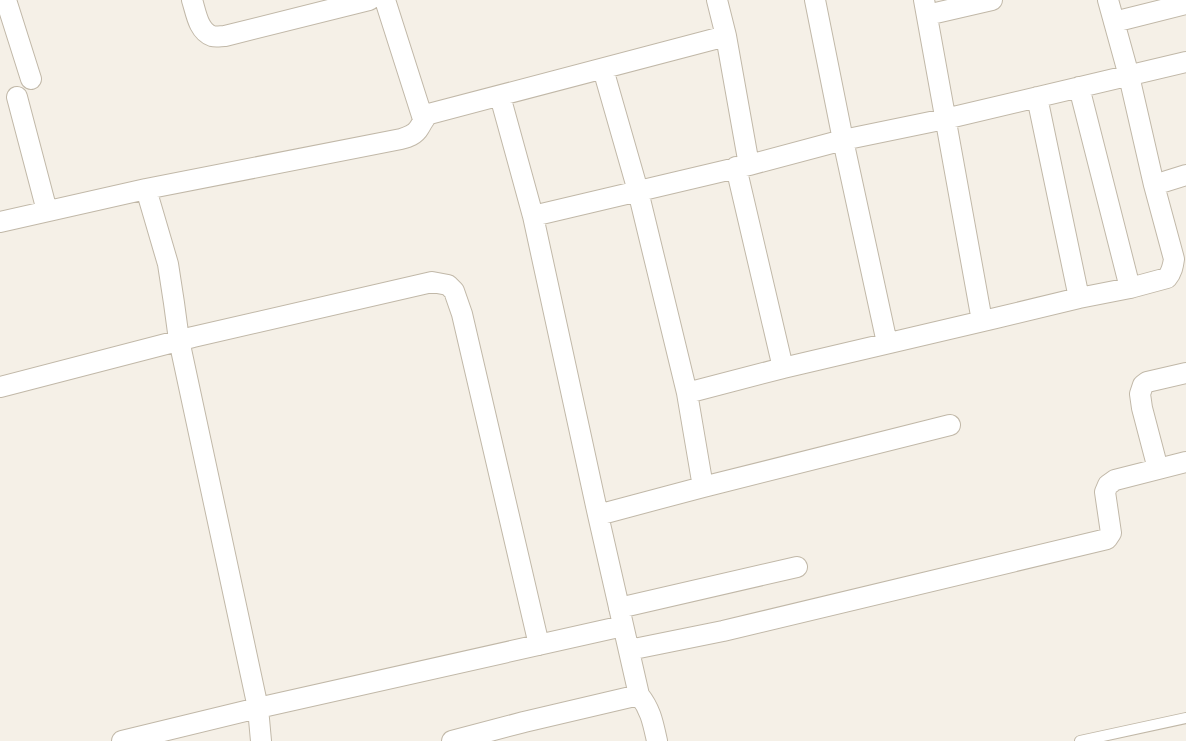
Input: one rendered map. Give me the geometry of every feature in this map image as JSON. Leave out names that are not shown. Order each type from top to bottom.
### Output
[{"type":"street","points":[[6,0],[32,79]]},
{"type":"street","points":[[192,0],[199,22],[205,31],[214,37],[225,36],[369,0]]},
{"type":"street","points":[[385,0],[423,119]]},
{"type":"street","points":[[717,0],[726,36],[742,166],[783,368]]},
{"type":"street","points":[[815,0],[887,343]]},
{"type":"street","points":[[982,321],[926,7],[992,0]]},
{"type":"street","points":[[688,393],[887,343],[1167,278],[1174,266],[1174,258],[1154,185],[1129,76],[1108,0]]},
{"type":"street","points":[[1114,22],[1186,4]]},
{"type":"street","points":[[0,222],[146,189],[400,139],[412,135],[418,130],[423,119],[429,114],[726,36]]},
{"type":"street","points":[[533,216],[843,140],[945,119],[1186,62]]},
{"type":"street","points":[[603,69],[638,191],[688,393],[703,487]]},
{"type":"street","points":[[1079,87],[1130,288]]},
{"type":"street","points":[[500,96],[533,216],[638,695],[650,711],[658,741]]},
{"type":"street","points":[[17,97],[46,212]]},
{"type":"street","points":[[1036,97],[1079,298]]},
{"type":"street","points":[[1154,185],[1186,175]]},
{"type":"street","points":[[146,189],[168,264],[179,340],[258,708],[261,741]]},
{"type":"street","points":[[0,387],[179,340],[432,282],[448,285],[454,291],[462,314],[540,645]]},
{"type":"street","points":[[1158,469],[1142,408],[1141,389],[1147,382],[1186,373]]},
{"type":"street","points":[[598,515],[950,425]]},
{"type":"street","points":[[629,650],[723,631],[1107,539],[1110,533],[1105,492],[1108,485],[1115,480],[1186,462]]},
{"type":"street","points":[[122,741],[258,708],[540,645],[621,617],[797,567]]},
{"type":"street","points":[[452,741],[638,695]]},
{"type":"lane","points":[[1080,741],[1186,718]]}]
